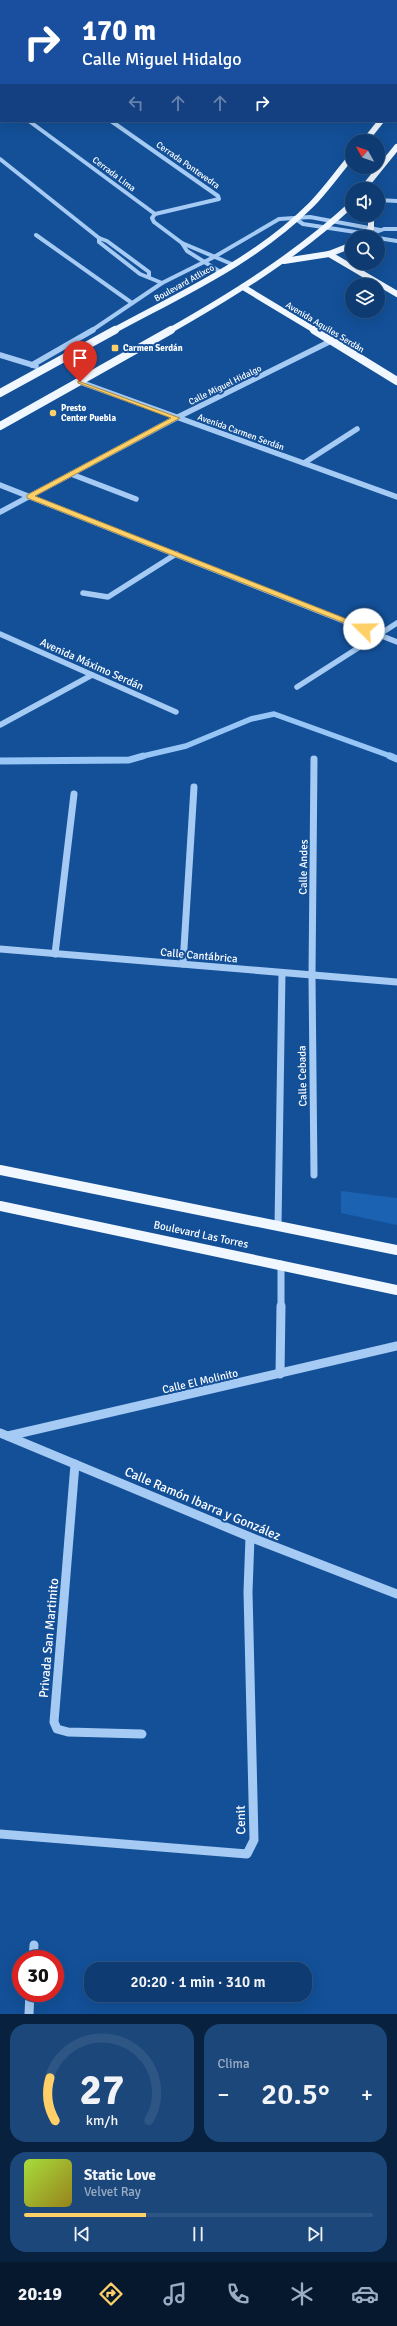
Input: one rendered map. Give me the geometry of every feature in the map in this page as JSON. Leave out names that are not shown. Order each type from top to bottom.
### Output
[{"type":"main road","points":[[370,134],[380,122]]},
{"type":"main road","points":[[369,182],[397,147]]},
{"type":"main road","name":"Boulevard Atlixco","points":[[0,393],[222,273],[278,234],[296,219],[311,205],[345,164]]},
{"type":"main road","points":[[0,426],[80,382],[243,287],[282,261],[326,228],[345,211]]},
{"type":"main road","points":[[282,261],[329,254],[345,248]]},
{"type":"main road","points":[[329,254],[397,294]]},
{"type":"main road","name":"Avenida Aquiles Serdán","points":[[243,287],[397,381]]},
{"type":"main road","name":"Boulevard Las Torres","points":[[0,1170],[397,1250]]},
{"type":"main road","name":"Boulevard Las Torres","points":[[0,1206],[281,1264],[397,1290]]},
{"type":"street","name":"Cerrada Lima","points":[[30,122],[154,214],[152,218],[154,222],[182,243],[187,251],[222,273]]},
{"type":"street","name":"Cerrada Pontevedra","points":[[112,122],[218,196],[219,199],[154,214]]},
{"type":"street","points":[[0,159],[99,238],[99,242],[140,274],[149,276],[162,283]]},
{"type":"street","points":[[385,200],[397,201]]},
{"type":"street","points":[[32,364],[80,339],[162,283],[205,262],[279,219],[310,217],[334,221],[359,230]]},
{"type":"street","points":[[296,219],[303,224],[345,230]]},
{"type":"street","points":[[380,230],[397,229]]},
{"type":"street","points":[[36,235],[132,303]]},
{"type":"street","points":[[385,239],[397,241]]},
{"type":"street","name":"Cerrada Lima","points":[[182,243],[191,245],[214,257],[234,264]]},
{"type":"street","name":"Calle Miguel Hidalgo","points":[[0,512],[176,418],[331,341]]},
{"type":"street","points":[[56,351],[63,358]]},
{"type":"street","points":[[0,355],[45,368]]},
{"type":"street","name":"Avenida Carmen Serdán","points":[[80,382],[397,497]]},
{"type":"street","points":[[304,463],[357,429]]},
{"type":"street","points":[[71,474],[136,499]]},
{"type":"street","points":[[0,485],[397,642]]},
{"type":"street","points":[[83,594],[108,597],[176,554]]},
{"type":"street","points":[[297,687],[397,623]]},
{"type":"street","name":"Avenida Máximo Serdán","points":[[0,634],[176,712]]},
{"type":"street","points":[[0,725],[92,675]]},
{"type":"street","name":"Calle Andes","points":[[312,976],[314,759]]},
{"type":"street","points":[[184,964],[194,787]]},
{"type":"street","points":[[55,954],[74,794]]},
{"type":"street","name":"Calle Cantábrica","points":[[0,949],[397,982]]},
{"type":"street","points":[[278,1226],[282,973]]},
{"type":"street","name":"Calle Cebada","points":[[312,976],[314,1175]]},
{"type":"street","points":[[280,1374],[281,1264]]},
{"type":"street","name":"Calle El Molinito","points":[[4,1435],[280,1374],[397,1346]]},
{"type":"street","name":"Calle Ramón Ibarra y González","points":[[4,1435],[250,1537],[397,1594]]},
{"type":"street","name":"Privada San Martinito","points":[[75,1464],[54,1722],[57,1729],[68,1732],[142,1734]]},
{"type":"street","name":"Cenit","points":[[0,1834],[247,1854],[254,1840],[248,1592],[250,1537]]},
{"type":"street","points":[[34,1945],[34,1950]]},
{"type":"street","points":[[29,2014],[30,2002]]},
{"type":"shaded area","points":[[341,1191],[397,1198],[397,1225],[341,1213]]},
{"type":"waterway","points":[[142,756],[186,746],[251,719],[274,714],[393,757]]},
{"type":"waterway","points":[[0,761],[129,760],[142,756]]},
{"type":"waterway","points":[[390,756],[397,759]]},
{"type":"place","name":"Carmen Serdán","points":[[115,348]]},
{"type":"place","name":"Presto Center Puebla","points":[[53,413]]},
{"type":"route","points":[[80,382],[176,418],[29,496],[364,629]]}]
